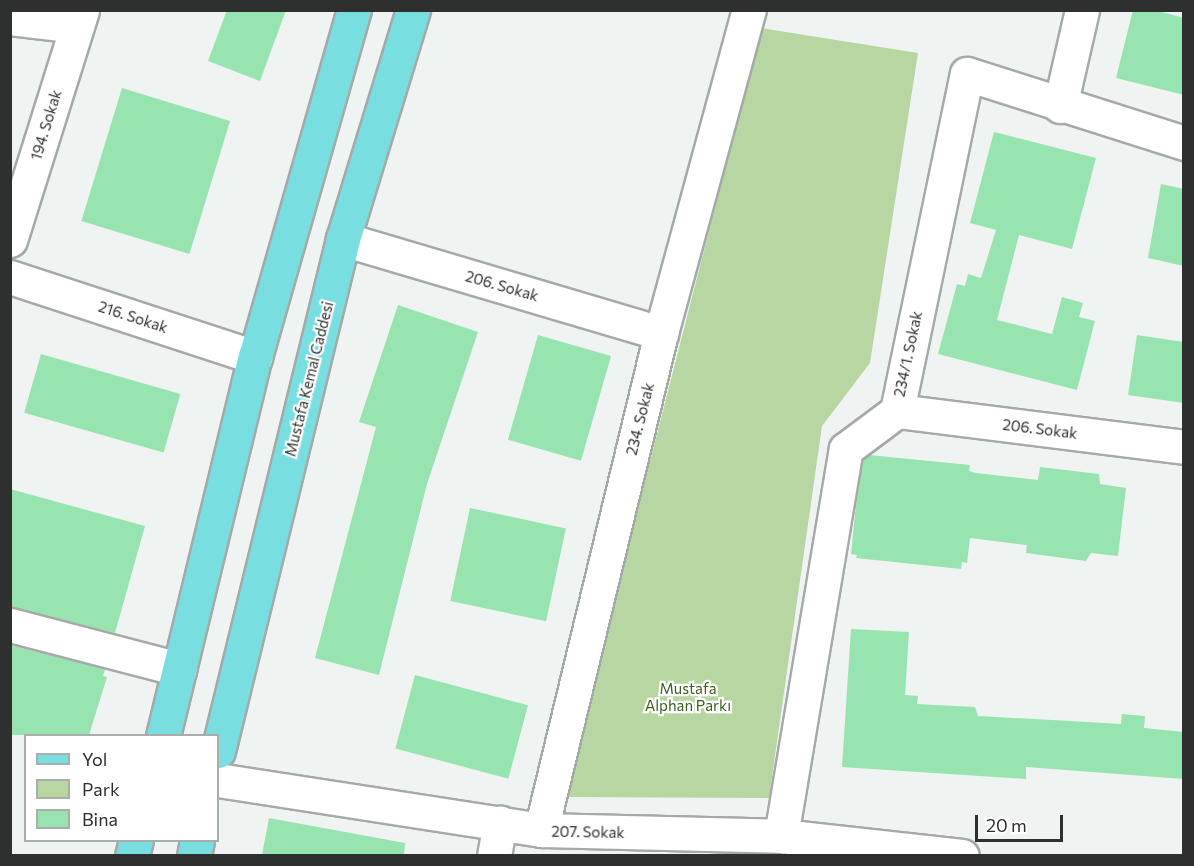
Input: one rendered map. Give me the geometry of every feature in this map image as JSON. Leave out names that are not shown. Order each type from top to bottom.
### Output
[{"type":"main road","points":[[163,734],[255,357],[354,10]]},
{"type":"main road","name":"Mustafa Kemal Caddesi","points":[[219,747],[344,239],[413,10]]},
{"type":"street","name":"234. Sokak","points":[[541,830],[661,333],[749,10]]},
{"type":"street","points":[[1059,106],[1082,10]]},
{"type":"street","points":[[10,18],[79,19]]},
{"type":"street","name":"194. Sokak","points":[[10,240],[79,19]]},
{"type":"street","name":"234/1. Sokak","points":[[798,844],[846,449],[897,411],[967,74],[1059,106],[1184,144]]},
{"type":"street","name":"206. Sokak","points":[[344,239],[661,333]]},
{"type":"street","name":"216. Sokak","points":[[10,277],[255,357]]},
{"type":"street","name":"206. Sokak","points":[[897,411],[1184,447]]},
{"type":"street","points":[[10,625],[179,669]]},
{"type":"street","name":"207. Sokak","points":[[219,780],[541,830],[962,855]]},
{"type":"street","points":[[494,855],[500,823]]},
{"type":"green space","name":"Mustafa Alphan Parkı","points":[[761,28],[918,53],[870,363],[822,426],[769,798],[564,797]]},
{"type":"building","points":[[227,10],[286,10],[260,81],[208,61]]},
{"type":"building","points":[[1133,10],[1154,10],[1184,18],[1184,95],[1116,78]]},
{"type":"building","points":[[122,88],[230,121],[189,254],[81,221]]},
{"type":"building","points":[[994,132],[1096,158],[1072,249],[1019,235],[997,320],[1052,334],[1062,297],[1083,303],[1079,317],[1095,321],[1077,390],[938,354],[957,284],[965,286],[968,274],[981,278],[996,230],[970,223]]},
{"type":"building","points":[[1161,184],[1184,189],[1184,266],[1148,258]]},
{"type":"building","points":[[398,305],[478,332],[427,484],[379,675],[315,658],[376,427],[359,422]]},
{"type":"building","points":[[538,335],[611,356],[581,461],[508,440]]},
{"type":"building","points":[[1137,335],[1184,342],[1184,403],[1128,395]]},
{"type":"building","points":[[41,354],[180,394],[164,453],[24,413]]},
{"type":"building","points":[[869,455],[970,465],[969,471],[976,473],[1038,480],[1040,467],[1099,474],[1100,484],[1126,488],[1118,556],[1091,553],[1086,561],[1026,553],[1027,545],[970,538],[967,563],[962,562],[961,569],[856,558],[857,555],[851,554],[856,505],[863,460]]},
{"type":"building","points":[[10,489],[145,526],[115,633],[10,607]]},
{"type":"building","points":[[470,508],[566,528],[546,621],[450,601]]},
{"type":"building","points":[[851,629],[909,632],[905,695],[918,696],[917,704],[975,707],[978,716],[1121,724],[1122,714],[1145,716],[1144,728],[1184,732],[1184,779],[1026,767],[1026,779],[842,767]]},
{"type":"building","points":[[10,645],[105,669],[103,676],[107,677],[89,734],[10,735]]},
{"type":"building","points":[[415,675],[528,705],[508,779],[395,748]]},
{"type":"building","points":[[269,818],[405,843],[404,855],[262,855]]}]
